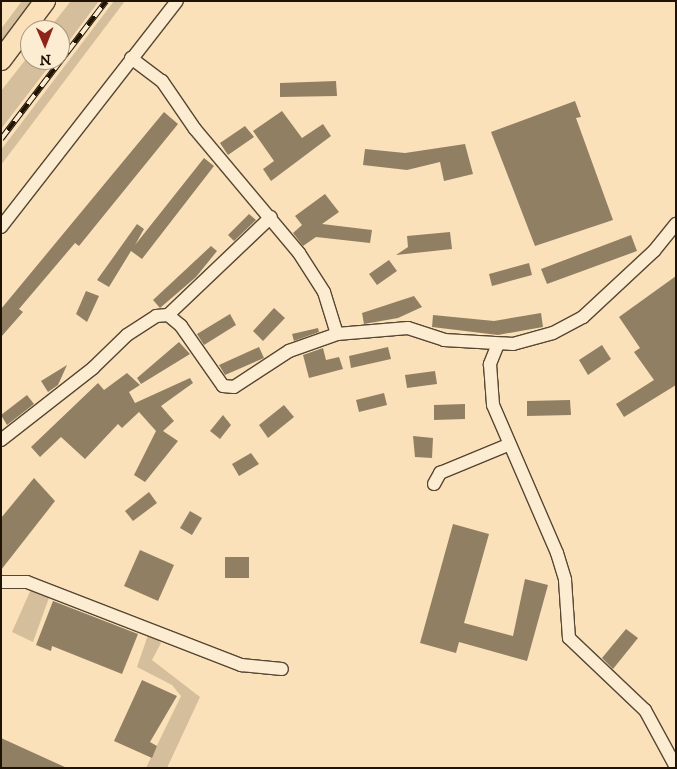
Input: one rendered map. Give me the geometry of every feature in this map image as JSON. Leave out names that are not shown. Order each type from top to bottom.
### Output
[{"type":"main road","points":[[1,60],[45,1]]},
{"type":"street","points":[[1,227],[177,1]]},
{"type":"street","points":[[131,58],[162,81],[195,129],[271,217],[313,271],[336,334]]},
{"type":"street","points":[[1,440],[141,324],[168,315],[271,217]]},
{"type":"street","points":[[168,315],[203,355],[222,386],[234,387],[289,351],[336,334],[408,328],[444,340],[498,344],[553,334],[582,317],[654,251],[676,224]]},
{"type":"street","points":[[498,344],[490,364],[493,405],[508,446],[557,553],[565,580],[569,638],[645,710],[676,767]]},
{"type":"street","points":[[434,484],[440,473],[508,446]]},
{"type":"street","points":[[1,582],[28,582],[241,665],[282,669]]},
{"type":"shaded area","points":[[22,1],[35,1],[1,45],[1,29]]},
{"type":"shaded area","points":[[71,1],[99,1],[70,40],[70,20],[56,20]]},
{"type":"shaded area","points":[[114,1],[125,1],[1,165],[1,150],[62,70],[70,70],[70,59]]},
{"type":"shaded area","points":[[20,67],[20,70],[46,70],[1,129],[1,91]]},
{"type":"shaded area","points":[[32,587],[50,595],[33,642],[12,632]]},
{"type":"shaded area","points":[[149,632],[161,643],[152,660],[200,697],[167,768],[146,768],[181,696],[172,685],[137,667]]},
{"type":"building","points":[[336,81],[337,96],[280,97],[280,83]]},
{"type":"building","points":[[575,101],[581,117],[576,118],[613,220],[535,246],[491,132]]},
{"type":"building","points":[[282,111],[302,138],[323,124],[331,136],[271,181],[263,169],[274,161],[253,131]]},
{"type":"building","points":[[164,112],[178,124],[79,246],[75,243],[19,309],[23,312],[1,337],[1,309]]},
{"type":"building","points":[[245,126],[254,137],[228,155],[220,143]]},
{"type":"building","points":[[465,144],[473,174],[444,181],[440,162],[407,170],[363,165],[365,149],[405,153]]},
{"type":"building","points":[[204,158],[214,166],[142,259],[131,251],[109,287],[97,280],[137,224],[144,229],[135,245]]},
{"type":"building","points":[[325,194],[339,212],[322,224],[372,230],[370,243],[316,237],[303,246],[293,233],[302,225],[295,216]]},
{"type":"building","points":[[249,214],[256,220],[234,241],[228,235]]},
{"type":"building","points":[[450,232],[452,249],[396,255],[408,247],[407,236]]},
{"type":"building","points":[[631,235],[637,251],[547,284],[541,269]]},
{"type":"building","points":[[211,246],[217,251],[196,277],[160,308],[153,300]]},
{"type":"building","points":[[389,260],[397,271],[377,285],[369,274]]},
{"type":"building","points":[[529,263],[532,275],[492,286],[489,274]]},
{"type":"building","points":[[676,276],[676,385],[624,417],[616,404],[654,380],[634,352],[640,348],[619,317]]},
{"type":"building","points":[[86,291],[99,296],[87,322],[76,314]]},
{"type":"building","points":[[414,296],[422,307],[398,318],[364,324],[362,313]]},
{"type":"building","points":[[274,308],[285,318],[263,341],[253,331]]},
{"type":"building","points":[[541,313],[543,327],[498,335],[432,327],[433,315],[494,321]]},
{"type":"building","points":[[230,314],[236,325],[204,345],[197,334]]},
{"type":"building","points":[[318,328],[319,332],[294,341],[292,334]]},
{"type":"building","points":[[179,342],[190,354],[141,384],[137,378]]},
{"type":"building","points":[[602,345],[611,359],[588,375],[579,360]]},
{"type":"building","points":[[259,347],[264,358],[225,375],[219,365]]},
{"type":"building","points":[[388,347],[391,359],[351,368],[349,356]]},
{"type":"building","points":[[323,348],[326,360],[339,357],[343,369],[309,378],[303,355]]},
{"type":"building","points":[[67,365],[58,385],[48,392],[41,381]]},
{"type":"building","points":[[435,371],[437,384],[407,388],[405,375]]},
{"type":"building","points":[[127,373],[140,385],[129,392],[135,403],[190,378],[193,383],[161,406],[174,421],[163,431],[178,441],[145,482],[134,475],[156,431],[139,412],[122,428],[118,424],[85,459],[61,437],[40,457],[31,447],[98,383],[104,390]]},
{"type":"building","points":[[384,393],[387,405],[359,412],[356,400]]},
{"type":"building","points":[[27,395],[34,404],[7,425],[1,415]]},
{"type":"building","points":[[570,400],[571,415],[527,416],[527,401]]},
{"type":"building","points":[[465,404],[465,419],[434,420],[434,405]]},
{"type":"building","points":[[284,405],[294,417],[268,438],[259,425]]},
{"type":"building","points":[[223,415],[231,425],[220,439],[210,431]]},
{"type":"building","points":[[413,436],[433,438],[432,458],[415,457]]},
{"type":"building","points":[[251,453],[259,464],[239,476],[232,464]]},
{"type":"building","points":[[34,478],[55,501],[1,570],[1,518]]},
{"type":"building","points":[[149,492],[157,503],[133,521],[125,511]]},
{"type":"building","points":[[190,511],[202,518],[192,535],[180,528]]},
{"type":"building","points":[[453,524],[489,534],[464,623],[513,636],[525,579],[548,585],[527,661],[459,642],[456,653],[420,643]]},
{"type":"building","points":[[140,550],[174,565],[158,601],[124,586]]},
{"type":"building","points":[[225,557],[249,557],[249,578],[225,578]]},
{"type":"building","points":[[53,601],[138,634],[122,674],[52,646],[51,651],[36,645]]},
{"type":"building","points":[[626,629],[638,638],[613,669],[602,658]]},
{"type":"building","points":[[142,680],[177,696],[150,742],[157,746],[152,758],[114,741]]},
{"type":"building","points":[[1,738],[67,768],[1,768]]},
{"type":"railway","points":[[1,139],[106,1]]}]
